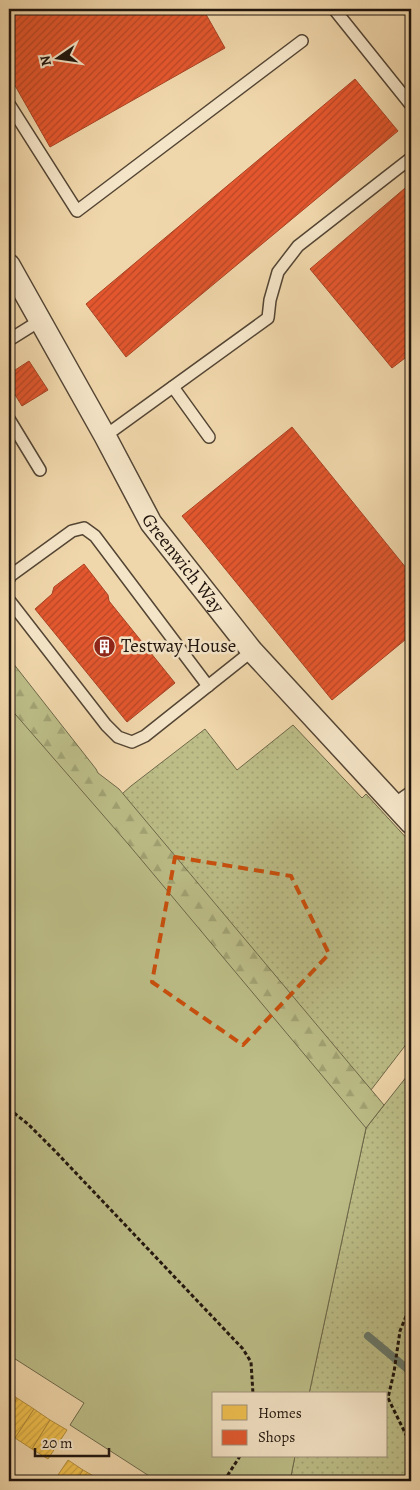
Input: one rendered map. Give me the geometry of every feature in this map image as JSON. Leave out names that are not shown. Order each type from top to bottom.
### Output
[{"type":"street","name":"Greenwich Way","points":[[9,264],[106,436],[151,523],[252,651],[411,823]]},
{"type":"lane","points":[[334,9],[411,105]]},
{"type":"lane","points":[[9,104],[77,212],[302,41]]},
{"type":"lane","points":[[106,436],[268,318],[270,300],[278,272],[298,246],[411,158]]},
{"type":"lane","points":[[9,340],[41,320]]},
{"type":"lane","points":[[173,387],[209,437]]},
{"type":"lane","points":[[9,419],[40,470]]},
{"type":"lane","points":[[9,579],[10,576],[72,530],[84,528],[95,536],[208,686]]},
{"type":"lane","points":[[9,600],[106,725],[118,737],[132,742],[145,736],[252,651]]},
{"type":"lane","points":[[394,804],[411,792]]},
{"type":"path","points":[[9,1109],[28,1124],[48,1144],[243,1349],[251,1362],[253,1392]]},
{"type":"path","points":[[388,1394],[394,1372],[400,1330],[411,1304]]},
{"type":"path","points":[[388,1400],[411,1445]]},
{"type":"path","points":[[224,1481],[239,1458]]},
{"type":"highlighted area","points":[[175,857],[291,876],[329,954],[243,1045],[152,982]]},
{"type":"green space","points":[[9,658],[98,773],[119,789],[384,1105],[366,1128],[356,1172],[9,727]]},
{"type":"green space","points":[[9,707],[129,845],[366,1128],[309,1392],[212,1392],[212,1458],[295,1458],[290,1481],[157,1481],[70,1425],[84,1403],[9,1355]]},
{"type":"green space","points":[[293,725],[362,798],[366,794],[411,843],[411,1038],[371,1090],[114,801],[205,729],[237,770]]},
{"type":"green space","points":[[411,1071],[411,1481],[290,1481],[295,1458],[388,1458],[388,1392],[309,1392],[366,1128]]},
{"type":"building: Homes","points":[[9,1393],[17,1398],[9,1411]]},
{"type":"building: Homes","points":[[17,1398],[34,1409],[15,1438],[9,1434],[9,1411]]},
{"type":"building: Homes","points":[[34,1409],[50,1420],[32,1449],[15,1438]]},
{"type":"building: Homes","points":[[50,1420],[67,1430],[48,1459],[32,1449]]},
{"type":"building: Homes","points":[[68,1460],[83,1470],[76,1481],[54,1481]]},
{"type":"building: Homes","points":[[83,1470],[99,1479],[97,1481],[76,1481]]},
{"type":"building: Shops","points":[[26,9],[203,9],[225,48],[50,147],[9,75],[9,19]]},
{"type":"building: Shops","points":[[355,79],[398,131],[126,357],[86,304]]},
{"type":"building: Shops","points":[[411,183],[411,358],[409,355],[392,368],[310,269]]},
{"type":"building: Shops","points":[[29,361],[48,390],[22,406],[9,385],[9,374]]},
{"type":"building: Shops","points":[[292,427],[411,574],[411,635],[332,700],[182,516]]},
{"type":"building: Shops","name":"Testway House","points":[[84,564],[108,595],[109,601],[175,683],[127,722],[35,609],[52,594],[54,587]]},
{"type":"waterway","points":[[368,1336],[411,1372]]},
{"type":"place","name":"Testway House","points":[[105,646]]}]
